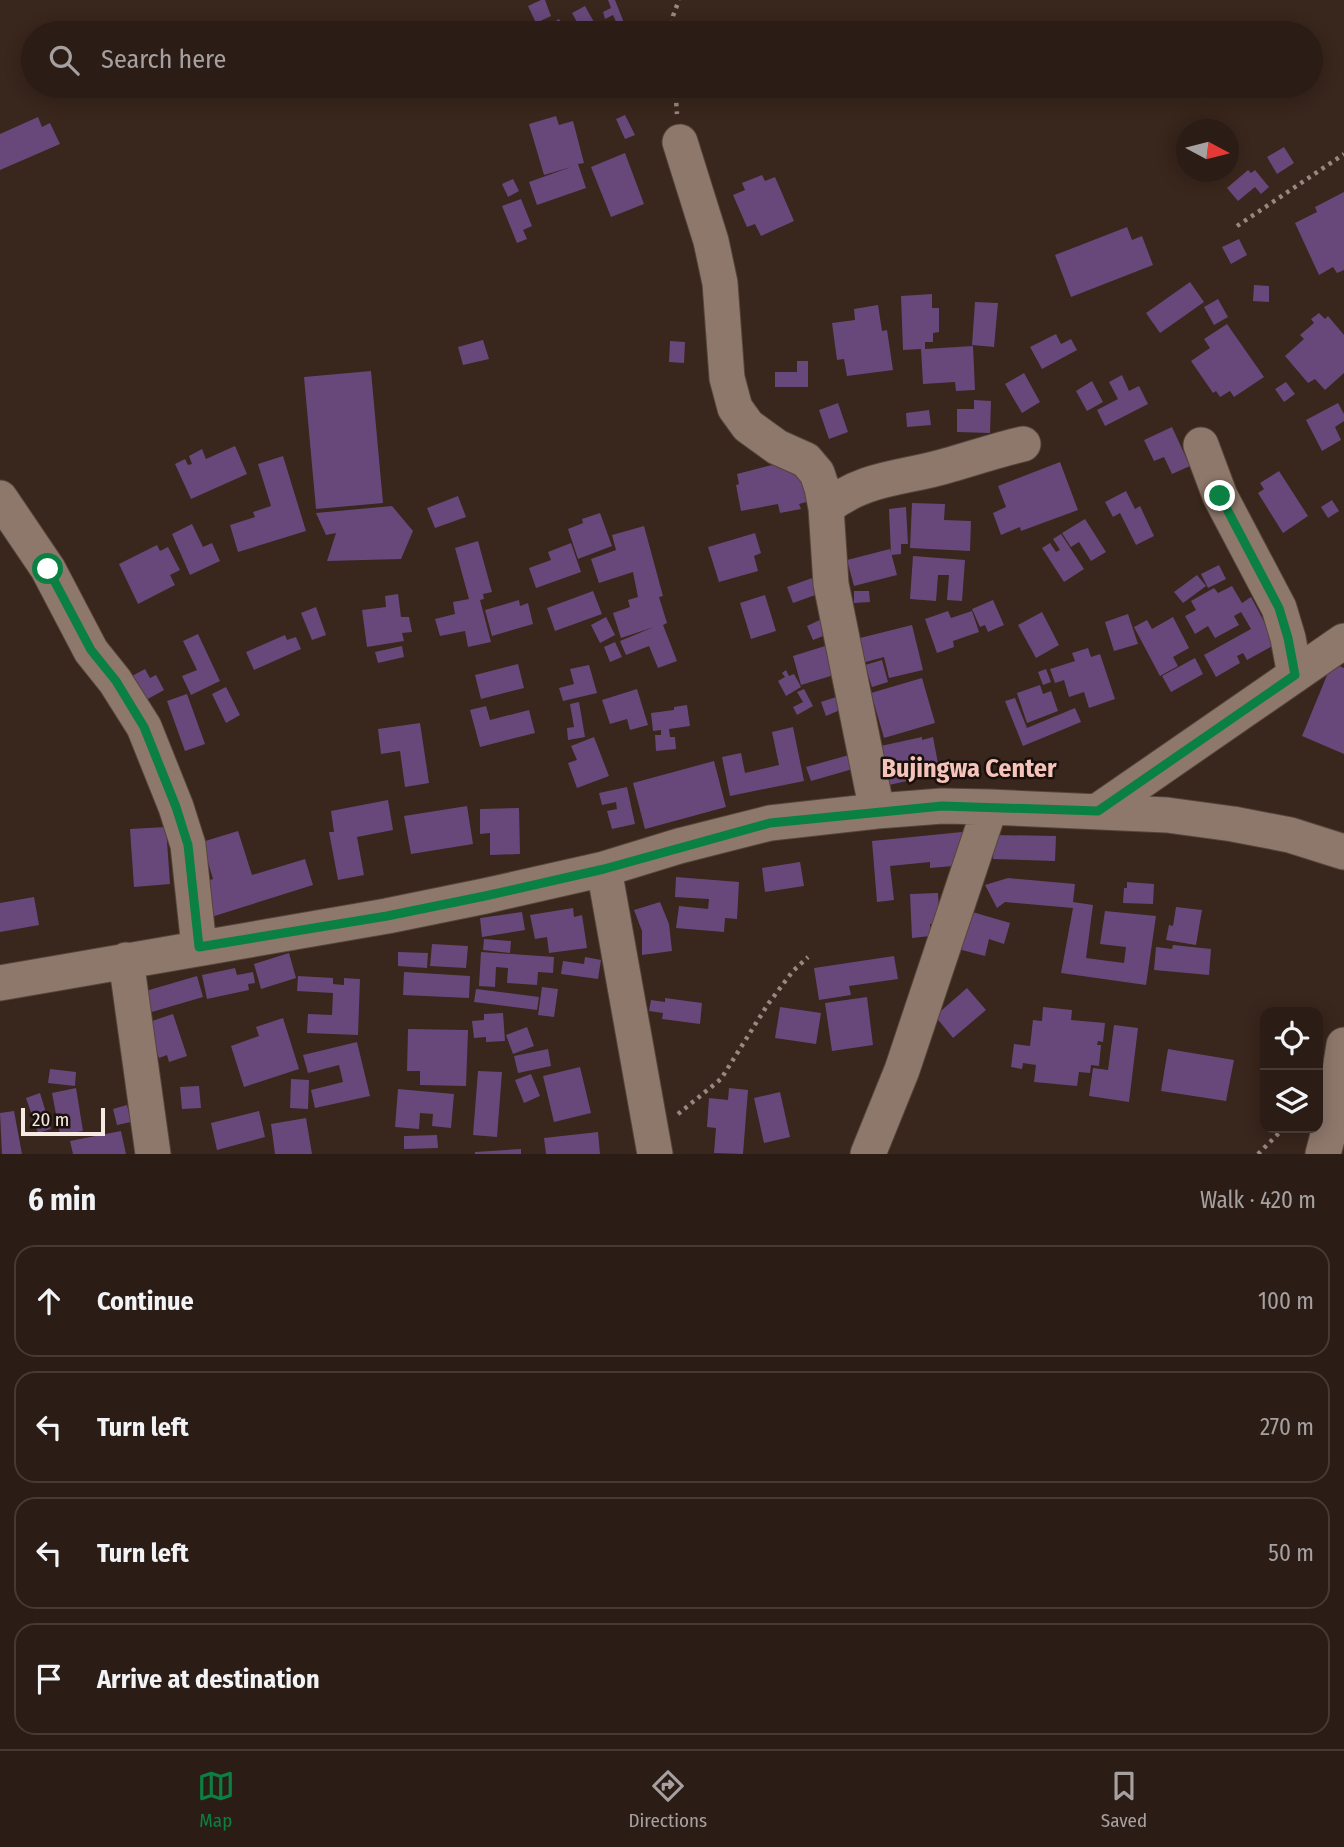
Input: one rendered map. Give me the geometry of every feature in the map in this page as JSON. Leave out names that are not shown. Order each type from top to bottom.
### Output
[{"type":"street","points":[[680,142],[711,241],[720,283],[727,378],[735,408],[748,426],[777,447],[806,460],[817,473],[826,509],[831,584],[877,811]]},
{"type":"street","points":[[826,509],[862,485],[948,466],[1023,444]]},
{"type":"street","points":[[1201,445],[1220,496],[1279,608],[1295,675]]},
{"type":"street","points":[[0,498],[48,569],[91,650],[116,681],[144,727],[188,845],[199,947]]},
{"type":"street","points":[[1098,811],[1344,641]]},
{"type":"street","points":[[0,983],[387,916],[604,869],[770,823],[877,811],[942,806],[1167,815],[1290,835],[1344,852]]},
{"type":"street","points":[[867,1154],[902,1070],[990,807]]},
{"type":"street","points":[[604,869],[653,1143]]},
{"type":"street","points":[[126,960],[153,1154]]},
{"type":"street","points":[[1323,1154],[1332,1120],[1344,1045]]},
{"type":"path","points":[[672,21],[679,0]]},
{"type":"path","points":[[1237,226],[1344,154]]},
{"type":"path","points":[[653,1143],[721,1079],[768,1004],[793,971],[808,957]]},
{"type":"path","points":[[1258,1154],[1279,1133]]},
{"type":"building","points":[[545,0],[551,16],[535,21],[528,6]]},
{"type":"building","points":[[608,0],[615,0],[623,21],[616,21],[613,15],[605,19],[603,12],[611,8]]},
{"type":"building","points":[[585,6],[593,21],[576,21],[572,13]]},
{"type":"building","points":[[625,115],[635,135],[625,139],[616,119]]},
{"type":"building","points":[[556,116],[559,125],[573,121],[584,163],[578,164],[586,188],[537,205],[529,182],[571,167],[544,175],[529,124]]},
{"type":"building","points":[[38,117],[42,127],[50,123],[60,144],[0,170],[0,134]]},
{"type":"building","points":[[1284,147],[1294,163],[1277,174],[1267,157]]},
{"type":"building","points":[[625,153],[644,204],[611,217],[591,167]]},
{"type":"building","points":[[1248,170],[1251,173],[1255,170],[1269,187],[1261,194],[1255,187],[1238,201],[1227,188],[1234,182],[1239,182],[1239,178]]},
{"type":"building","points":[[762,175],[765,181],[775,177],[794,221],[761,236],[755,224],[747,227],[733,195],[745,190],[742,183]]},
{"type":"building","points":[[513,179],[519,191],[508,197],[502,184]]},
{"type":"building","points":[[1344,192],[1344,270],[1337,273],[1333,267],[1319,275],[1295,223],[1317,212],[1315,207]]},
{"type":"building","points":[[521,199],[532,226],[523,230],[527,239],[517,243],[502,206]]},
{"type":"building","points":[[1127,227],[1132,240],[1142,236],[1153,265],[1071,297],[1055,255]]},
{"type":"building","points":[[1239,239],[1247,255],[1231,264],[1222,247]]},
{"type":"building","points":[[1190,282],[1204,302],[1160,333],[1146,313]]},
{"type":"building","points":[[1254,285],[1269,286],[1269,302],[1253,301]]},
{"type":"building","points":[[932,294],[932,308],[939,308],[939,332],[933,333],[933,342],[925,342],[925,349],[973,346],[975,390],[956,391],[955,382],[923,384],[921,349],[903,350],[901,296]]},
{"type":"building","points":[[1218,299],[1228,317],[1214,325],[1204,307]]},
{"type":"building","points":[[975,302],[998,303],[994,347],[972,345]]},
{"type":"building","points":[[878,305],[882,331],[887,330],[893,370],[847,376],[844,359],[837,360],[832,323],[855,320],[854,309]]},
{"type":"building","points":[[1319,313],[1325,319],[1328,316],[1344,335],[1344,373],[1325,390],[1315,379],[1308,383],[1285,356],[1304,339],[1300,335],[1314,323],[1311,319]]},
{"type":"building","points":[[1227,324],[1264,377],[1234,397],[1230,391],[1220,397],[1216,391],[1213,393],[1191,361],[1210,348],[1204,339]]},
{"type":"building","points":[[1056,334],[1061,344],[1071,339],[1077,350],[1042,369],[1030,347]]},
{"type":"building","points":[[483,340],[489,359],[463,365],[458,347]]},
{"type":"building","points":[[670,341],[685,342],[684,363],[669,362]]},
{"type":"building","points":[[797,361],[808,361],[808,387],[775,387],[775,372],[797,372]]},
{"type":"building","points":[[371,371],[383,503],[316,509],[304,377]]},
{"type":"building","points":[[1024,373],[1040,402],[1022,413],[1005,384]]},
{"type":"building","points":[[1122,375],[1129,391],[1139,386],[1148,404],[1105,426],[1097,410],[1118,399],[1109,382]]},
{"type":"building","points":[[1092,381],[1103,402],[1087,411],[1076,391]]},
{"type":"building","points":[[1286,382],[1295,394],[1284,402],[1275,389]]},
{"type":"building","points":[[974,400],[991,401],[990,433],[957,432],[957,409],[974,409]]},
{"type":"building","points":[[838,403],[848,432],[829,439],[819,410]]},
{"type":"building","points":[[1338,403],[1344,414],[1344,421],[1335,427],[1341,440],[1322,451],[1306,420]]},
{"type":"building","points":[[929,410],[931,425],[907,427],[906,413]]},
{"type":"building","points":[[1172,427],[1190,466],[1172,474],[1164,457],[1154,461],[1144,440]]},
{"type":"building","points":[[235,446],[247,474],[191,499],[175,464],[185,459],[188,465],[192,464],[189,456],[202,449],[206,459]]},
{"type":"building","points":[[283,456],[306,531],[238,552],[230,525],[255,517],[253,512],[271,506],[258,464]]},
{"type":"building","points":[[1060,462],[1078,510],[1021,531],[1020,527],[1001,535],[993,513],[1006,507],[998,486]]},
{"type":"building","points":[[780,463],[803,463],[810,501],[799,504],[801,509],[780,513],[778,504],[741,511],[736,485],[739,484],[737,474]]},
{"type":"building","points":[[1279,471],[1308,516],[1283,533],[1258,493],[1264,489],[1260,483]]},
{"type":"building","points":[[1126,491],[1135,509],[1140,506],[1154,536],[1136,545],[1120,513],[1113,517],[1105,502]]},
{"type":"building","points":[[458,496],[466,517],[435,528],[427,508]]},
{"type":"building","points":[[1332,500],[1339,511],[1328,518],[1321,507]]},
{"type":"building","points":[[912,503],[945,504],[944,520],[971,521],[970,551],[910,548]]},
{"type":"building","points":[[392,506],[413,531],[401,559],[327,561],[336,533],[326,535],[316,513]]},
{"type":"building","points":[[906,507],[908,544],[901,544],[901,554],[891,555],[889,509]]},
{"type":"building","points":[[600,513],[612,546],[578,559],[568,529],[583,523],[582,519]]},
{"type":"building","points":[[1085,519],[1106,552],[1091,561],[1079,542],[1071,547],[1062,533]]},
{"type":"building","points":[[192,524],[203,547],[212,543],[220,561],[190,575],[172,534]]},
{"type":"building","points":[[644,526],[663,596],[659,597],[667,623],[663,625],[677,661],[658,668],[649,646],[626,655],[620,641],[654,627],[621,638],[613,613],[630,607],[628,600],[638,597],[633,572],[599,583],[591,559],[616,550],[612,535]]},
{"type":"building","points":[[755,533],[761,553],[754,556],[758,571],[719,582],[708,547]]},
{"type":"building","points":[[1061,534],[1084,569],[1064,582],[1042,548],[1050,543],[1056,552],[1060,550],[1053,539]]},
{"type":"building","points":[[478,541],[492,592],[483,594],[484,599],[480,600],[491,642],[468,647],[465,631],[440,636],[435,619],[455,614],[453,602],[469,599],[455,548]]},
{"type":"building","points":[[571,543],[581,572],[536,588],[529,568],[551,560],[548,552]]},
{"type":"building","points":[[157,545],[160,551],[168,547],[180,570],[170,575],[175,585],[138,604],[119,564]]},
{"type":"building","points":[[890,549],[897,575],[854,586],[847,560]]},
{"type":"building","points":[[913,556],[965,560],[962,601],[947,600],[949,575],[938,575],[936,601],[910,599]]},
{"type":"building","points":[[1219,565],[1226,579],[1208,588],[1201,574]]},
{"type":"building","points":[[1197,575],[1206,586],[1183,603],[1174,592]]},
{"type":"building","points":[[815,577],[821,593],[793,603],[787,587]]},
{"type":"building","points":[[1232,586],[1242,603],[1251,597],[1276,644],[1247,660],[1243,653],[1237,656],[1240,663],[1216,677],[1204,655],[1251,629],[1241,612],[1234,616],[1239,625],[1215,638],[1208,626],[1195,634],[1185,616],[1196,610],[1191,601],[1214,588],[1218,593]]},
{"type":"building","points":[[593,591],[602,614],[555,631],[547,608]]},
{"type":"building","points":[[854,591],[869,591],[870,602],[854,603]]},
{"type":"building","points":[[398,594],[401,617],[409,617],[412,632],[402,633],[404,641],[367,647],[362,610],[386,607],[385,596]]},
{"type":"building","points":[[765,595],[776,631],[751,639],[740,603]]},
{"type":"building","points":[[519,600],[520,606],[528,603],[533,624],[492,636],[485,610]]},
{"type":"building","points":[[993,600],[1004,625],[988,632],[985,625],[980,627],[972,609]]},
{"type":"building","points":[[316,607],[326,635],[312,640],[301,613]]},
{"type":"building","points":[[948,611],[951,618],[972,611],[979,632],[953,641],[954,647],[937,653],[925,619]]},
{"type":"building","points":[[1042,612],[1059,645],[1036,658],[1018,625]]},
{"type":"building","points":[[1128,614],[1138,644],[1114,651],[1105,622]]},
{"type":"building","points":[[606,617],[615,635],[600,643],[591,625]]},
{"type":"building","points":[[1173,617],[1189,648],[1173,657],[1178,666],[1160,676],[1134,627],[1147,620],[1152,629]]},
{"type":"building","points":[[824,618],[831,633],[813,640],[807,626]]},
{"type":"building","points":[[912,625],[923,670],[889,678],[884,657],[862,663],[856,639]]},
{"type":"building","points":[[198,634],[220,681],[191,695],[182,676],[197,670],[183,641]]},
{"type":"building","points":[[285,635],[287,640],[296,637],[301,649],[254,670],[246,652]]},
{"type":"building","points":[[615,642],[622,657],[610,662],[604,647]]},
{"type":"building","points":[[402,646],[404,657],[378,663],[375,652]]},
{"type":"building","points":[[825,646],[834,675],[801,685],[793,656]]},
{"type":"building","points":[[1088,648],[1091,657],[1100,654],[1115,699],[1089,708],[1084,692],[1069,697],[1064,680],[1055,683],[1050,669],[1075,661],[1072,653]]},
{"type":"building","points":[[1195,658],[1203,674],[1171,692],[1162,676]]},
{"type":"building","points":[[882,660],[888,682],[872,687],[865,665]]},
{"type":"building","points":[[1332,663],[1344,668],[1344,754],[1302,736]]},
{"type":"building","points":[[518,664],[524,688],[481,699],[475,675]]},
{"type":"building","points":[[589,665],[597,693],[563,701],[559,688],[574,684],[570,669]]},
{"type":"building","points":[[145,669],[150,678],[156,675],[164,690],[146,700],[132,676]]},
{"type":"building","points":[[1046,669],[1051,682],[1043,685],[1038,672]]},
{"type":"building","points":[[786,670],[789,676],[794,674],[801,687],[786,696],[778,681],[785,677],[782,673]]},
{"type":"building","points":[[922,678],[935,723],[884,738],[871,693]]},
{"type":"building","points":[[1040,685],[1043,694],[1051,691],[1058,711],[1027,723],[1017,693]]},
{"type":"building","points":[[226,687],[240,715],[226,723],[212,694]]},
{"type":"building","points":[[637,689],[648,725],[630,730],[627,719],[610,724],[602,700]]},
{"type":"building","points":[[804,689],[813,706],[797,715],[793,707],[803,702],[797,692]]},
{"type":"building","points":[[187,694],[205,744],[185,751],[167,701]]},
{"type":"building","points":[[836,697],[840,710],[826,716],[821,702]]},
{"type":"building","points":[[1015,698],[1027,728],[1075,708],[1081,722],[1023,746],[1005,701]]},
{"type":"building","points":[[579,702],[585,737],[568,740],[567,728],[574,727],[570,704]]},
{"type":"building","points":[[687,705],[690,726],[669,729],[670,737],[675,737],[676,749],[656,751],[655,735],[661,735],[661,730],[653,731],[651,713]]},
{"type":"building","points":[[486,706],[490,720],[529,710],[535,733],[480,747],[470,710]]},
{"type":"building","points":[[420,723],[429,783],[405,787],[400,751],[381,754],[378,729]]},
{"type":"building","points":[[793,727],[804,781],[730,796],[722,757],[741,753],[745,773],[779,765],[772,732]]},
{"type":"building","points":[[594,737],[609,776],[577,788],[568,763],[577,760],[571,746]]},
{"type":"building","points":[[922,737],[922,740],[933,737],[940,774],[884,786],[876,747]]},
{"type":"building","points":[[849,755],[853,769],[811,781],[806,767]]},
{"type":"building","points":[[714,761],[726,807],[645,829],[633,783]]},
{"type":"building","points":[[627,787],[635,824],[612,829],[607,811],[617,809],[616,802],[602,805],[599,793]]},
{"type":"building","points":[[388,800],[393,830],[357,837],[364,875],[338,880],[329,832],[334,832],[331,811]]},
{"type":"building","points":[[467,806],[473,844],[411,854],[404,816]]},
{"type":"building","points":[[519,808],[520,854],[490,855],[490,833],[480,834],[480,809]]},
{"type":"building","points":[[166,827],[170,884],[134,887],[130,829]]},
{"type":"building","points":[[238,831],[252,875],[305,859],[313,885],[208,918],[197,884],[213,879],[202,842]]},
{"type":"building","points":[[962,832],[965,865],[930,868],[930,862],[890,866],[894,900],[877,902],[872,841]]},
{"type":"building","points":[[994,835],[1056,836],[1055,861],[993,859]]},
{"type":"building","points":[[800,862],[804,886],[765,892],[762,868]]},
{"type":"building","points":[[676,877],[739,882],[737,919],[725,918],[724,932],[676,928],[679,906],[708,909],[709,899],[675,897]]},
{"type":"building","points":[[1008,878],[1075,884],[1073,902],[1093,905],[1086,958],[1124,963],[1126,947],[1100,944],[1105,911],[1156,916],[1146,985],[1061,973],[1073,908],[1005,902],[997,908],[985,885]]},
{"type":"building","points":[[1127,882],[1154,884],[1153,904],[1123,903]]},
{"type":"building","points":[[938,893],[940,924],[930,924],[930,936],[912,938],[910,894]]},
{"type":"building","points":[[34,897],[39,925],[0,932],[0,903]]},
{"type":"building","points":[[660,902],[669,924],[672,951],[642,955],[642,931],[634,910]]},
{"type":"building","points":[[1176,907],[1202,910],[1196,945],[1166,940],[1169,925],[1173,926]]},
{"type":"building","points":[[573,908],[574,917],[582,915],[587,948],[549,953],[547,937],[535,939],[530,915]]},
{"type":"building","points":[[969,911],[1010,923],[1004,944],[989,939],[985,956],[958,949]]},
{"type":"building","points":[[522,912],[525,930],[482,937],[480,918]]},
{"type":"building","points":[[484,939],[511,941],[510,953],[483,950]]},
{"type":"building","points":[[432,944],[468,946],[466,968],[430,966]]},
{"type":"building","points":[[1173,945],[1211,949],[1209,975],[1154,970],[1156,947],[1172,949]]},
{"type":"building","points":[[398,952],[428,953],[427,968],[398,966]]},
{"type":"building","points":[[481,952],[554,957],[553,973],[538,972],[537,985],[507,983],[508,968],[496,967],[495,987],[479,986]]},
{"type":"building","points":[[289,953],[296,978],[261,989],[254,964]]},
{"type":"building","points":[[894,956],[898,979],[849,986],[851,995],[819,1000],[814,968]]},
{"type":"building","points":[[585,957],[601,960],[598,979],[561,974],[563,961],[584,964]]},
{"type":"building","points":[[235,968],[237,975],[253,972],[255,983],[248,984],[249,990],[207,999],[202,975]]},
{"type":"building","points":[[404,972],[470,976],[469,998],[403,995]]},
{"type":"building","points":[[197,976],[203,997],[145,1014],[139,993]]},
{"type":"building","points":[[298,976],[333,978],[333,984],[344,985],[344,978],[360,979],[358,1035],[307,1033],[308,1014],[332,1015],[333,993],[297,991]]},
{"type":"building","points":[[542,987],[558,989],[554,1017],[538,1015]]},
{"type":"building","points":[[967,988],[986,1010],[953,1038],[935,1016]]},
{"type":"building","points":[[476,989],[539,997],[537,1010],[474,1002]]},
{"type":"building","points":[[867,997],[873,1045],[832,1051],[825,1003]]},
{"type":"building","points":[[665,998],[702,1003],[700,1024],[662,1019],[663,1013],[649,1011],[651,1000],[665,1002]]},
{"type":"building","points":[[780,1007],[821,1013],[816,1044],[775,1038]]},
{"type":"building","points":[[1043,1007],[1072,1010],[1071,1020],[1105,1023],[1103,1042],[1098,1041],[1097,1045],[1101,1045],[1099,1066],[1091,1065],[1090,1073],[1079,1072],[1077,1086],[1034,1082],[1036,1065],[1023,1063],[1022,1069],[1011,1067],[1014,1044],[1030,1046],[1033,1020],[1042,1021]]},
{"type":"building","points":[[503,1013],[505,1041],[486,1042],[486,1037],[474,1038],[472,1021],[484,1020],[484,1014]]},
{"type":"building","points":[[173,1014],[187,1056],[169,1062],[167,1055],[159,1058],[156,1050],[151,1051],[143,1024]]},
{"type":"building","points":[[283,1018],[299,1069],[244,1087],[231,1046],[259,1036],[256,1027]]},
{"type":"building","points":[[1114,1025],[1138,1028],[1129,1102],[1089,1096],[1093,1068],[1108,1070]]},
{"type":"building","points":[[527,1027],[534,1046],[513,1054],[506,1035]]},
{"type":"building","points":[[408,1029],[468,1030],[466,1086],[420,1085],[420,1071],[407,1071]]},
{"type":"building","points":[[357,1042],[370,1096],[315,1108],[311,1090],[343,1082],[339,1065],[308,1073],[303,1055]]},
{"type":"building","points":[[548,1049],[551,1066],[518,1073],[514,1056]]},
{"type":"building","points":[[1168,1049],[1234,1060],[1226,1101],[1161,1091]]},
{"type":"building","points":[[580,1067],[591,1113],[554,1122],[543,1076]]},
{"type":"building","points":[[50,1069],[76,1072],[75,1086],[48,1083]]},
{"type":"building","points":[[478,1071],[502,1072],[497,1137],[473,1135]]},
{"type":"building","points":[[531,1074],[540,1096],[524,1103],[515,1080]]},
{"type":"building","points":[[291,1079],[309,1080],[308,1109],[290,1108]]},
{"type":"building","points":[[199,1086],[201,1108],[182,1109],[180,1087]]},
{"type":"building","points":[[76,1088],[83,1131],[60,1135],[52,1093]]},
{"type":"building","points":[[729,1088],[748,1090],[743,1154],[714,1153],[716,1128],[707,1127],[709,1098],[728,1100]]},
{"type":"building","points":[[398,1089],[454,1094],[451,1128],[432,1126],[433,1114],[420,1113],[419,1129],[395,1127]]},
{"type":"building","points":[[780,1092],[790,1137],[764,1143],[754,1098]]},
{"type":"building","points":[[40,1093],[51,1129],[38,1133],[26,1098]]},
{"type":"building","points":[[127,1105],[131,1122],[117,1125],[113,1109]]},
{"type":"building","points":[[14,1111],[22,1154],[2,1154],[0,1113]]},
{"type":"building","points":[[259,1111],[265,1137],[217,1150],[211,1123]]},
{"type":"building","points":[[306,1118],[312,1154],[275,1154],[271,1124]]},
{"type":"building","points":[[121,1131],[126,1154],[73,1154],[70,1141]]},
{"type":"building","points":[[598,1132],[600,1154],[546,1154],[544,1138]]},
{"type":"building","points":[[437,1135],[438,1148],[404,1149],[404,1136]]},
{"type":"building","points":[[521,1149],[521,1154],[475,1154],[475,1152]]},
{"type":"district","name":"Bujingwa Center","points":[[969,768]]},
{"type":"route","points":[[48,569],[91,650],[116,681],[144,727],[176,807],[188,845],[199,947],[387,916],[485,896],[604,869],[770,823],[942,806],[1098,811],[1295,675],[1279,608],[1220,496]]}]
